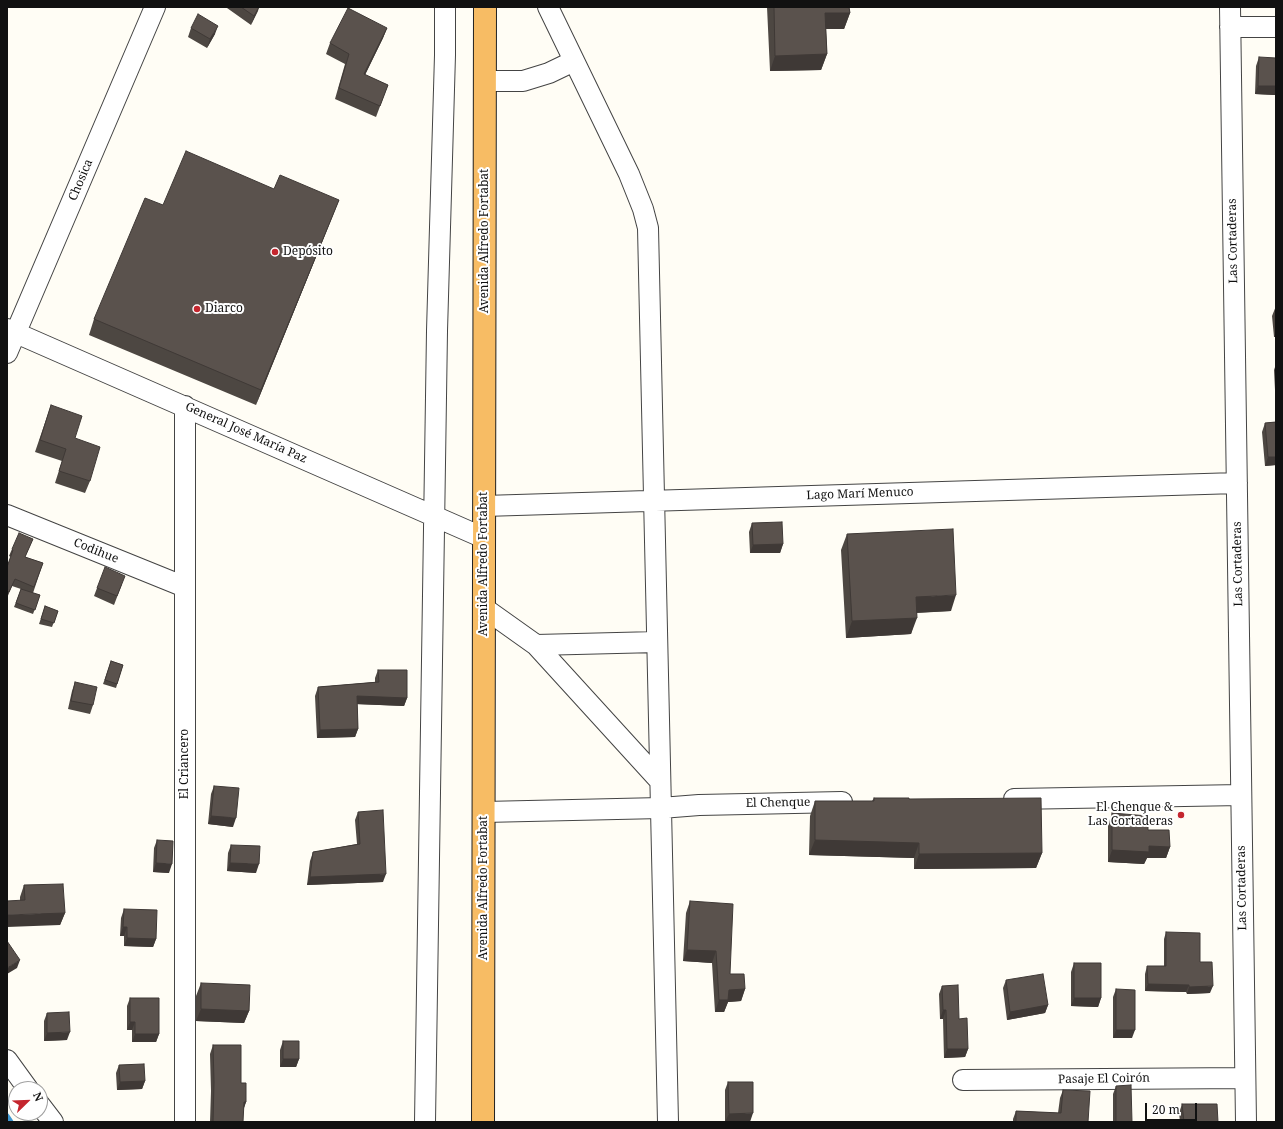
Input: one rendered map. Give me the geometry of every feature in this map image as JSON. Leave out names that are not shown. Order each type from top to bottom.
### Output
[{"type":"highway","name":"Avenida Alfredo Fortabat","points":[[483,1122],[485,7]]},
{"type":"street","name":"Chosica","points":[[7,354],[11,331],[155,7]]},
{"type":"street","points":[[426,1122],[437,331],[445,7]]},
{"type":"street","points":[[548,7],[630,174],[643,209],[648,228],[668,1122]]},
{"type":"street","name":"Las Cortaderas","points":[[1230,7],[1246,1122]]},
{"type":"street","points":[[1230,27],[1276,28]]},
{"type":"street","points":[[485,81],[529,80],[549,73],[574,61]]},
{"type":"street","name":"General José María Paz","points":[[11,331],[484,538]]},
{"type":"street","name":"El Criancero","points":[[185,406],[185,1122]]},
{"type":"street","name":"Lago Marí Menuco","points":[[484,506],[1237,483]]},
{"type":"street","name":"Codihue","points":[[7,516],[184,587]]},
{"type":"street","points":[[484,608],[536,645],[660,781]]},
{"type":"street","points":[[536,645],[657,642]]},
{"type":"street","points":[[994,800],[1241,795]]},
{"type":"street","name":"El Chenque","points":[[484,812],[661,808],[700,805],[859,802]]},
{"type":"street","points":[[7,1060],[22,1081]]},
{"type":"street","name":"Pasaje El Coirón","points":[[963,1080],[1245,1078]]},
{"type":"building","points":[[241,7],[259,7],[254,16]]},
{"type":"building","points":[[774,7],[849,7],[850,13],[825,13],[827,54],[775,56]]},
{"type":"building","points":[[348,8],[387,28],[364,74],[388,85],[380,106],[339,88],[349,54],[330,43]]},
{"type":"building","points":[[198,14],[218,26],[210,39],[191,28]]},
{"type":"building","points":[[1259,57],[1276,58],[1276,86],[1258,86]]},
{"type":"building","name":"Diarco","points":[[186,151],[274,189],[280,175],[339,200],[261,390],[94,319],[145,198],[163,205]]},
{"type":"building","points":[[51,405],[82,416],[75,438],[100,447],[90,481],[59,471],[66,449],[40,440]]},
{"type":"building","points":[[1276,422],[1276,457],[1268,457],[1265,423]]},
{"type":"building","points":[[782,522],[783,544],[753,545],[752,523]]},
{"type":"building","points":[[953,529],[956,595],[916,597],[917,618],[852,621],[847,534]]},
{"type":"building","points":[[19,533],[33,539],[25,557],[43,563],[34,587],[15,579],[9,592],[7,591],[7,567],[13,550],[12,549]]},
{"type":"building","points":[[105,567],[125,576],[117,596],[97,588]]},
{"type":"building","points":[[21,589],[40,595],[35,610],[16,603]]},
{"type":"building","points":[[45,606],[58,611],[54,623],[41,619]]},
{"type":"building","points":[[111,661],[123,665],[117,684],[105,680]]},
{"type":"building","points":[[378,670],[407,670],[407,698],[357,696],[358,729],[320,730],[318,687],[379,682]]},
{"type":"building","points":[[75,682],[97,687],[93,705],[71,701]]},
{"type":"building","points":[[214,786],[239,788],[236,818],[211,816]]},
{"type":"building","points":[[874,798],[1041,798],[1042,853],[919,854],[919,843],[815,840],[815,801],[874,801]]},
{"type":"building","points":[[383,810],[386,874],[310,877],[313,852],[360,844],[358,812]]},
{"type":"building","points":[[1112,813],[1148,816],[1148,830],[1169,830],[1170,847],[1149,846],[1149,852],[1112,850]]},
{"type":"building","points":[[157,840],[173,841],[172,864],[156,863]]},
{"type":"building","points":[[231,845],[260,846],[259,864],[230,863]]},
{"type":"building","points":[[63,884],[65,913],[7,915],[7,901],[25,900],[24,885]]},
{"type":"building","points":[[690,901],[733,904],[730,974],[744,974],[745,989],[729,990],[728,1000],[719,1000],[716,951],[687,950]]},
{"type":"building","points":[[124,909],[157,910],[156,939],[127,938],[127,927],[123,927]]},
{"type":"building","points":[[1166,932],[1200,933],[1200,962],[1212,962],[1213,986],[1189,987],[1189,985],[1148,984],[1147,966],[1166,966]]},
{"type":"building","points":[[7,941],[20,960],[7,968]]},
{"type":"building","points":[[1074,963],[1101,963],[1101,998],[1074,998]]},
{"type":"building","points":[[1043,974],[1048,1005],[1010,1012],[1006,980]]},
{"type":"building","points":[[201,983],[250,985],[249,1011],[201,1009]]},
{"type":"building","points":[[958,985],[959,1019],[967,1018],[968,1049],[947,1049],[946,1010],[943,1010],[942,986]]},
{"type":"building","points":[[1116,989],[1135,990],[1135,1030],[1116,1030]]},
{"type":"building","points":[[130,998],[159,998],[159,1034],[135,1034],[135,1022],[130,1022]]},
{"type":"building","points":[[69,1012],[70,1032],[47,1033],[47,1013]]},
{"type":"building","points":[[283,1041],[299,1041],[299,1059],[283,1059]]},
{"type":"building","points":[[213,1045],[241,1045],[241,1083],[246,1083],[246,1102],[244,1102],[243,1122],[213,1122]]},
{"type":"building","points":[[144,1064],[145,1081],[120,1082],[119,1065]]},
{"type":"building","points":[[728,1082],[753,1082],[753,1113],[729,1114]]},
{"type":"building","points":[[1131,1085],[1132,1122],[1116,1122],[1116,1086]]},
{"type":"building","points":[[1063,1090],[1090,1091],[1088,1122],[1016,1122],[1016,1111],[1061,1113]]},
{"type":"building","points":[[1182,1104],[1217,1104],[1218,1122],[1184,1122]]},
{"type":"waterway","points":[[7,1116],[11,1122]]},
{"type":"place","name":"Depósito","points":[[275,252]]},
{"type":"place","name":"Diarco","points":[[197,309]]},
{"type":"place","name":"El Chenque & Las Cortaderas","points":[[1181,815]]}]
